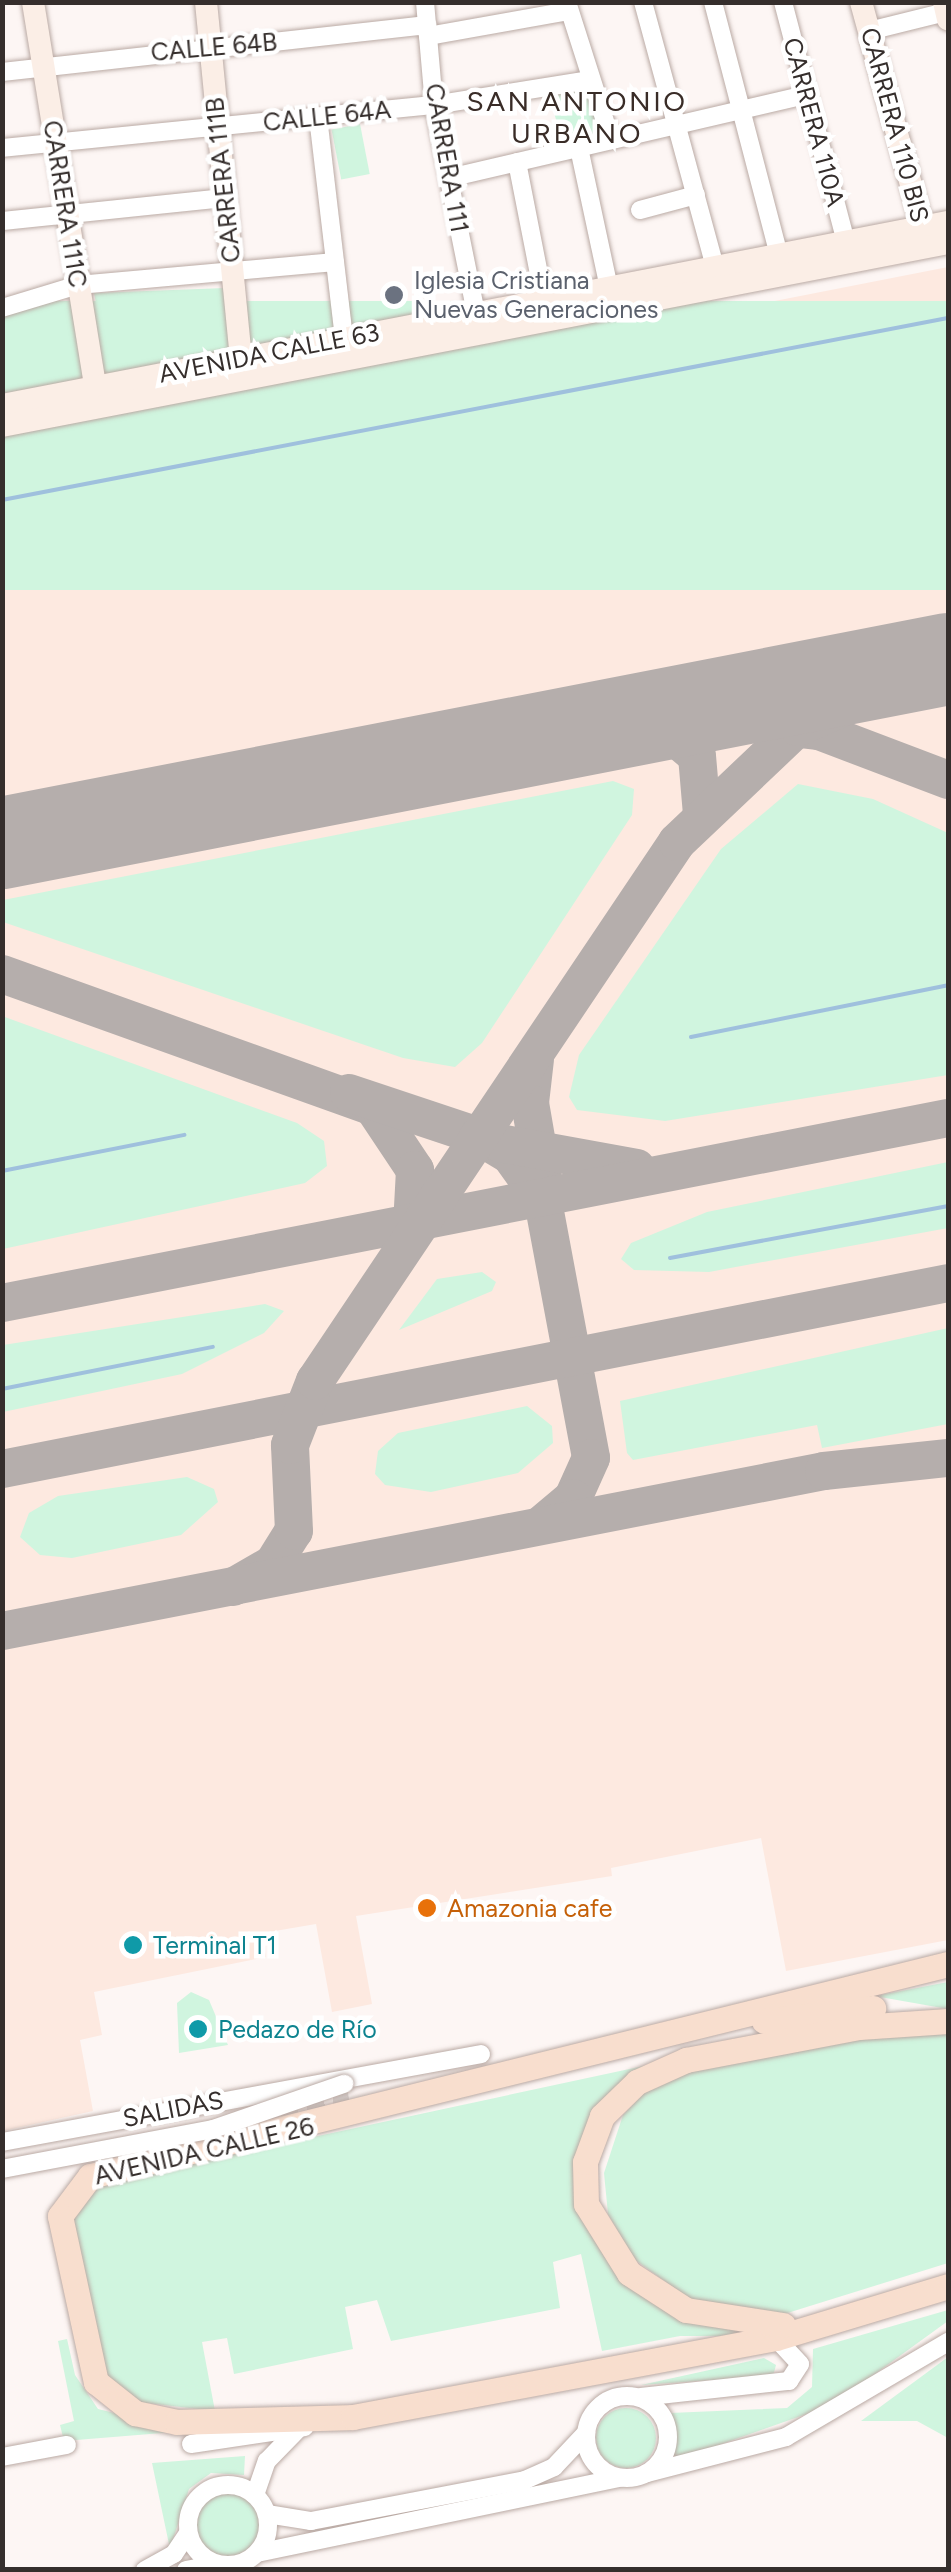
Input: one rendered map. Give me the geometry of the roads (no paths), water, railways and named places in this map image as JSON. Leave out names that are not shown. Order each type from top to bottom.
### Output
[{"type":"main road","name":"CARRERA 111C","points":[[32,2],[96,396]]},
{"type":"main road","name":"CARRERA 111B","points":[[206,2],[241,358]]},
{"type":"main road","name":"CARRERA 110 BIS","points":[[862,2],[933,239]]},
{"type":"main road","name":"AVENIDA CALLE 63","points":[[2,405],[96,396],[933,239],[948,222]]},
{"type":"main road","name":"AVENIDA CALLE 63","points":[[2,426],[96,396],[241,358],[846,242],[933,239]]},
{"type":"main road","name":"AVENIDA CALLE 26","points":[[948,1964],[90,2176],[72,2189],[60,2228],[90,2372],[112,2400],[177,2422],[354,2418],[776,2338],[847,2321],[948,2286]]},
{"type":"main road","name":"AVENIDA CALLE 26","points":[[690,2030],[882,2007],[948,2018]]},
{"type":"main road","points":[[847,2321],[742,2323],[686,2310],[648,2288],[592,2222],[583,2185],[590,2138],[618,2096],[686,2060],[871,2025],[948,2018]]},
{"type":"street","name":"CARRERA 111","points":[[425,2],[434,106],[476,313]]},
{"type":"street","points":[[642,2],[714,267]]},
{"type":"street","points":[[713,2],[779,255]]},
{"type":"street","name":"CARRERA 110A","points":[[783,2],[846,242]]},
{"type":"street","name":"CALLE 64B","points":[[2,72],[42,62],[428,31],[568,7]]},
{"type":"street","points":[[568,7],[611,140]]},
{"type":"street","points":[[869,30],[946,11]]},
{"type":"street","name":"CALLE 64A","points":[[2,148],[434,106],[590,80]]},
{"type":"street","points":[[449,178],[807,95]]},
{"type":"street","points":[[318,117],[344,338]]},
{"type":"street","points":[[579,148],[609,288]]},
{"type":"street","points":[[517,162],[544,300]]},
{"type":"street","points":[[640,210],[696,194]]},
{"type":"street","points":[[2,221],[66,210],[225,198]]},
{"type":"street","points":[[2,308],[78,286],[233,278],[335,262]]},
{"type":"street","name":"SALIDAS","points":[[2,2142],[344,2084],[481,2054]]},
{"type":"street","name":"SALIDAS","points":[[2,2169],[213,2129],[344,2084]]},
{"type":"street","points":[[267,2514],[311,2521],[525,2480],[564,2460],[609,2400],[789,2382],[800,2364],[776,2338]]},
{"type":"street","points":[[186,2570],[648,2473],[786,2437],[948,2342]]},
{"type":"street","points":[[637,2397],[660,2412],[668,2438],[648,2473]]},
{"type":"street","points":[[192,2444],[354,2418]]},
{"type":"street","points":[[255,2495],[267,2461],[299,2428]]},
{"type":"street","points":[[586,2433],[590,2457],[620,2478]]},
{"type":"street","points":[[2,2457],[67,2445]]},
{"type":"street","points":[[146,2570],[174,2554],[188,2533],[191,2508],[208,2490],[232,2485],[255,2495],[267,2514],[257,2553]]},
{"type":"street","points":[[188,2533],[216,2564]]},
{"type":"waterway","points":[[2,500],[948,318]]},
{"type":"waterway","points":[[691,1037],[948,985]]},
{"type":"waterway","points":[[2,1171],[184,1135]]},
{"type":"waterway","points":[[670,1258],[948,1206]]},
{"type":"waterway","points":[[2,1389],[213,1347]]},
{"type":"tunnel","points":[[280,2111],[349,2100]]},
{"type":"place","name":"Iglesia Cristiana Nuevas Generaciones","points":[[394,295]]},
{"type":"place","name":"Amazonia cafe","points":[[427,1908]]},
{"type":"place","name":"Terminal T1","points":[[133,1945]]},
{"type":"place","name":"Pedazo de Río","points":[[198,2029]]},
{"type":"district","name":"SAN ANTONIO URBANO","points":[[577,117]]}]
